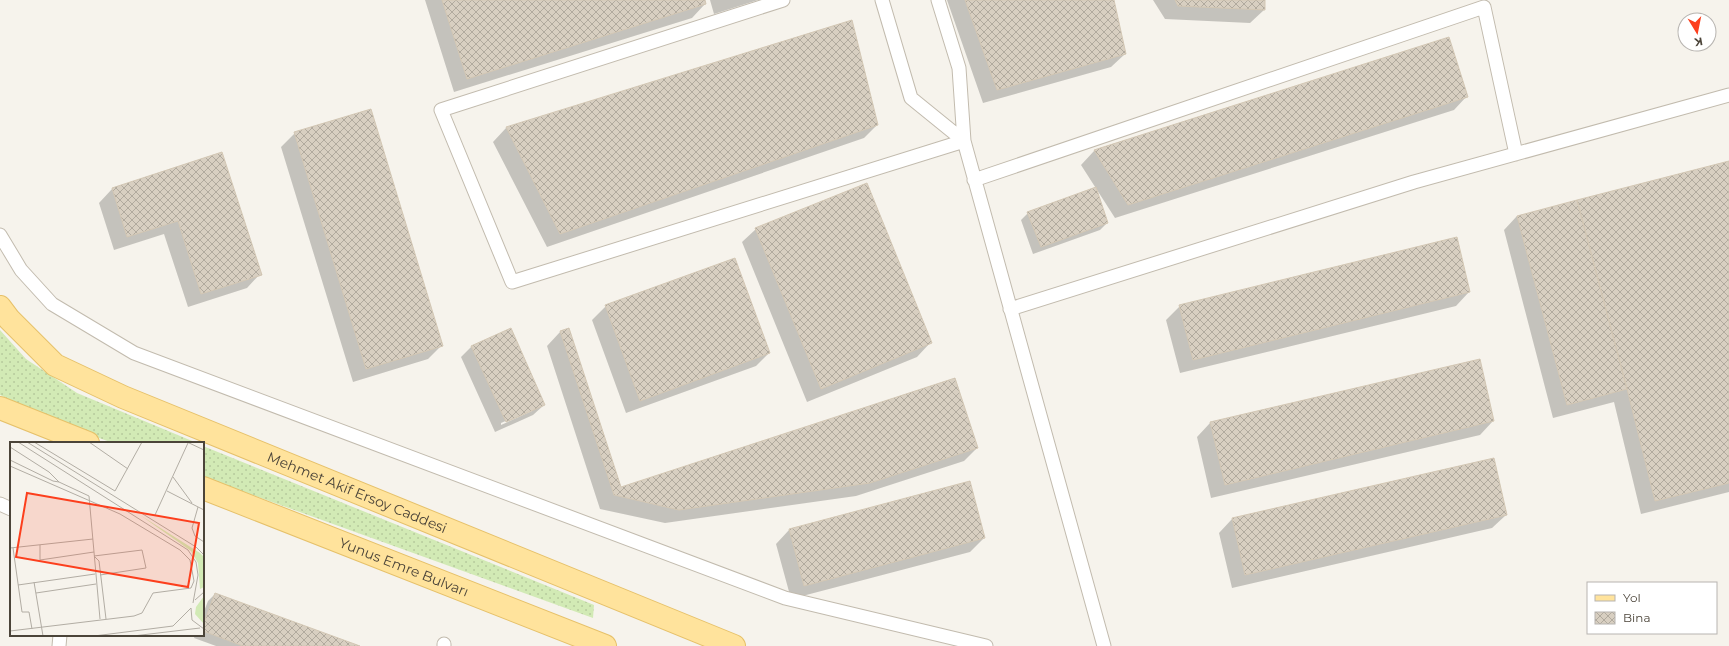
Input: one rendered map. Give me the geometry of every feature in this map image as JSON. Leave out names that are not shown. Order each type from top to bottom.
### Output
[{"type":"main road","name":"Mehmet Akif Ersoy Caddesi","points":[[0,307],[8,319],[55,365],[123,397],[734,646]]},
{"type":"main road","points":[[0,408],[85,442]]},
{"type":"main road","name":"Yunus Emre Bulvarı","points":[[204,488],[605,646]]},
{"type":"lane","points":[[783,0],[441,110],[512,282],[964,141]]},
{"type":"lane","points":[[882,0],[911,98],[964,141]]},
{"type":"lane","points":[[938,0],[959,68],[964,141],[974,180],[1104,646]]},
{"type":"lane","points":[[974,180],[1484,7],[1516,154]]},
{"type":"lane","points":[[1010,309],[1414,182],[1729,96]]},
{"type":"lane","points":[[0,235],[21,270],[52,304],[134,353],[785,598],[986,646]]},
{"type":"lane","points":[[0,504],[10,509]]},
{"type":"lane","points":[[59,646],[60,636]]},
{"type":"green space","points":[[0,330],[26,359],[77,393],[195,442],[110,442],[63,425],[0,395]]},
{"type":"green space","points":[[204,446],[594,605],[593,618],[204,477]]},
{"type":"building","points":[[442,0],[705,0],[706,4],[467,79]]},
{"type":"building","points":[[965,0],[1114,0],[1126,54],[997,90]]},
{"type":"building","points":[[1175,0],[1265,0],[1265,10],[1178,6]]},
{"type":"building","points":[[852,20],[878,125],[560,234],[506,127]]},
{"type":"building","points":[[1449,37],[1468,97],[1128,205],[1094,150]]},
{"type":"building","points":[[371,109],[443,346],[366,369],[294,132]]},
{"type":"building","points":[[222,152],[262,275],[201,294],[178,221],[127,237],[112,188]]},
{"type":"building","points":[[1729,161],[1729,483],[1655,501],[1577,200]]},
{"type":"building","points":[[867,183],[932,343],[821,389],[755,228]]},
{"type":"building","points":[[1096,187],[1108,223],[1041,247],[1027,212]]},
{"type":"building","points":[[1577,200],[1627,389],[1567,405],[1517,216]]},
{"type":"building","points":[[1457,237],[1470,292],[1193,360],[1179,305]]},
{"type":"building","points":[[735,258],[770,353],[640,401],[605,305]]},
{"type":"building","points":[[511,328],[545,405],[506,422],[471,346]]},
{"type":"building","points":[[569,328],[621,487],[955,378],[978,448],[870,483],[679,510],[614,495],[560,331]]},
{"type":"building","points":[[1480,359],[1494,421],[1225,485],[1210,422]]},
{"type":"building","points":[[1494,458],[1507,515],[1245,575],[1232,518]]},
{"type":"building","points":[[970,481],[985,538],[804,586],[789,529]]},
{"type":"building","points":[[215,593],[360,646],[243,646],[204,631],[204,622]]}]
